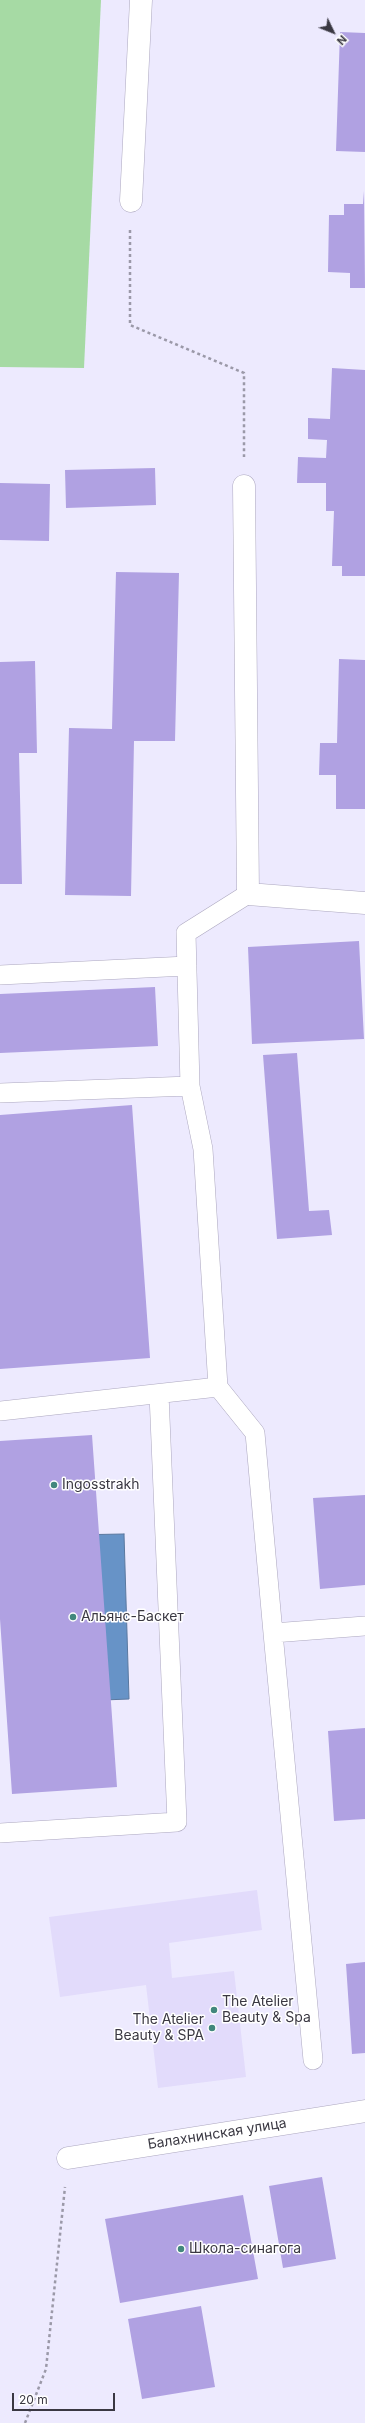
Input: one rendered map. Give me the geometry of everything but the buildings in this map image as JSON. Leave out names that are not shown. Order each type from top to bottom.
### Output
[{"type":"street","points":[[131,201],[141,0]]},
{"type":"street","points":[[244,486],[248,894],[365,902]]},
{"type":"street","name":"Балахнинская улица","points":[[68,2158],[365,2111]]},
{"type":"lane","points":[[248,894],[186,933],[190,1086],[203,1149],[218,1388],[255,1433],[313,2060]]},
{"type":"lane","points":[[0,975],[187,966]]},
{"type":"lane","points":[[0,1093],[190,1086]]},
{"type":"lane","points":[[0,1411],[218,1388]]},
{"type":"lane","points":[[0,1833],[177,1822],[159,1394]]},
{"type":"lane","points":[[273,1633],[365,1626]]},
{"type":"path","points":[[131,201],[130,325],[244,373],[244,486]]},
{"type":"path","points":[[25,2423],[46,2369],[68,2158]]},
{"type":"shaded area","points":[[257,1890],[262,1930],[169,1943],[172,1978],[234,1971],[246,2077],[158,2088],[146,1985],[60,1997],[49,1917]]},
{"type":"green space","points":[[0,0],[101,0],[84,368],[0,367]]},
{"type":"water","name":"Альянс-Баскет","points":[[124,1534],[129,1699],[26,1703],[15,1536]]},
{"type":"place","name":"Ingosstrakh","points":[[54,1485]]},
{"type":"place","name":"Альянс-Баскет","points":[[73,1617]]},
{"type":"place","name":"The Atelier Beauty & Spa","points":[[214,2010]]},
{"type":"place","name":"The Atelier Beauty & SPA","points":[[212,2028]]},
{"type":"place","name":"Школа-синагога","points":[[181,2249]]}]
